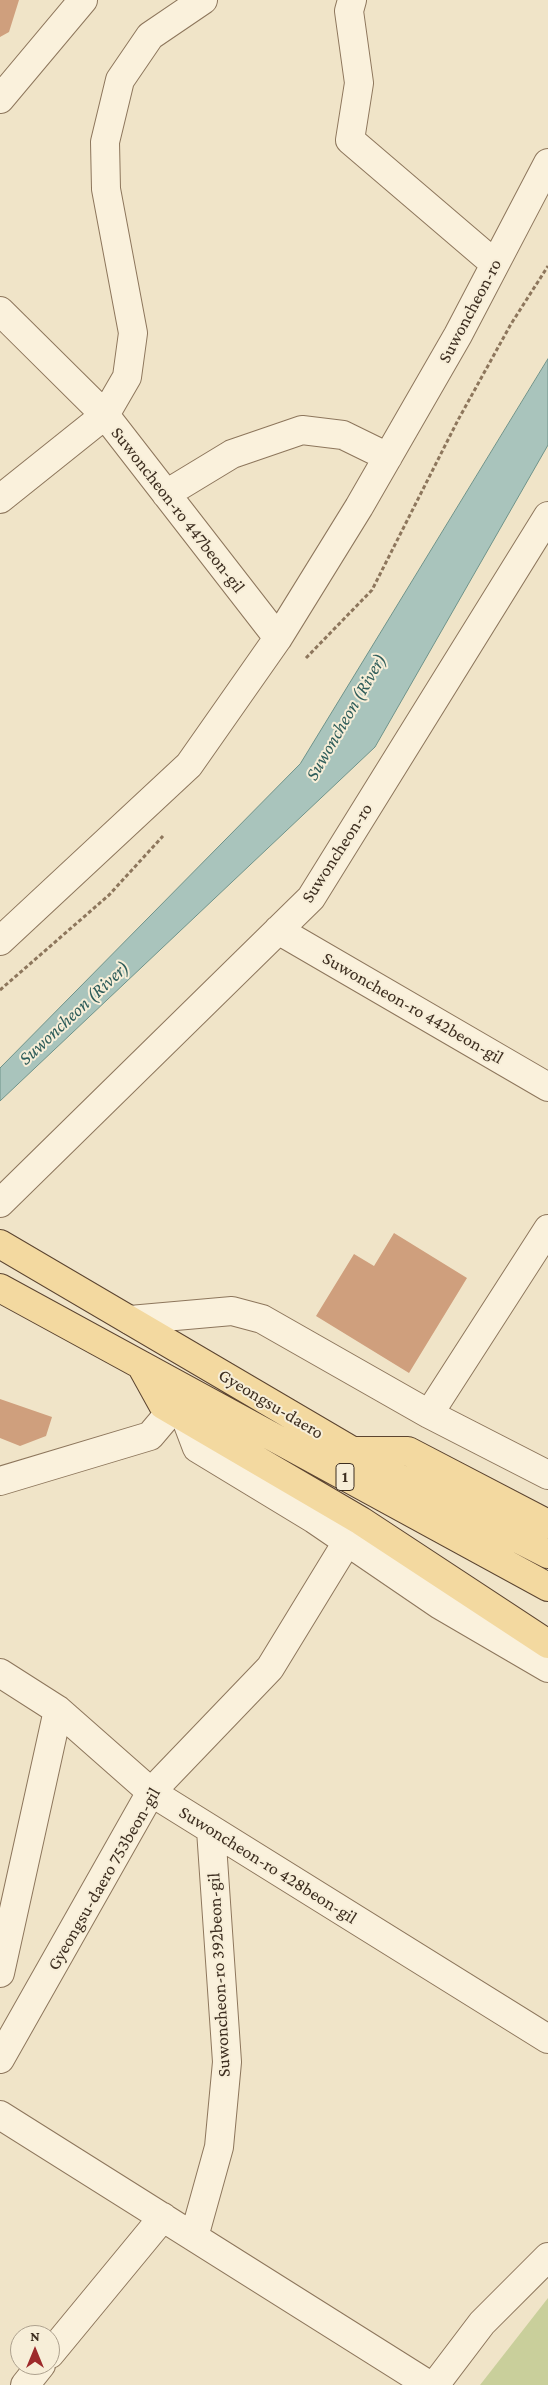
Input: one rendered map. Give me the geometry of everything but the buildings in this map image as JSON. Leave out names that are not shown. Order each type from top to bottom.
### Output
[{"type":"main road","name":"Gyeongsu-daero","points":[[0,1244],[394,1476],[548,1554]]},
{"type":"main road","name":"Gyeongsu-daero","points":[[0,1288],[548,1587]]},
{"type":"main road","points":[[142,1367],[162,1405],[361,1522],[548,1644]]},
{"type":"main road","points":[[350,1451],[408,1451],[548,1524]]},
{"type":"street","points":[[0,100],[83,0]]},
{"type":"street","name":"Suwoncheon-ro 447beon-gil","points":[[202,0],[150,36],[120,80],[104,142],[106,189],[133,333],[127,377],[105,415],[278,638]]},
{"type":"street","points":[[352,0],[348,11],[359,83],[350,140],[495,264]]},
{"type":"street","name":"Suwoncheon-ro","points":[[0,941],[189,765],[278,638],[359,507],[458,335],[548,163]]},
{"type":"street","points":[[0,311],[105,415],[0,499]]},
{"type":"street","points":[[166,494],[232,454],[302,430],[343,435],[388,457]]},
{"type":"street","name":"Suwoncheon-ro","points":[[0,1202],[311,898],[548,516]]},
{"type":"street","name":"Suwoncheon-ro 442beon-gil","points":[[278,930],[548,1087]]},
{"type":"street","points":[[429,1414],[548,1229]]},
{"type":"street","points":[[130,1320],[232,1311],[262,1319],[429,1414],[548,1475]]},
{"type":"street","points":[[0,1481],[150,1436],[179,1415],[197,1448],[347,1542],[440,1605],[548,1668]]},
{"type":"street","name":"Gyeongsu-daero 753beon-gil","points":[[0,2059],[152,1792],[270,1668],[347,1542]]},
{"type":"street","name":"Suwoncheon-ro 428beon-gil","points":[[0,1673],[58,1710],[152,1792],[548,2039]]},
{"type":"street","points":[[0,1973],[58,1710]]},
{"type":"street","name":"Suwoncheon-ro 392beon-gil","points":[[194,2237],[219,2147],[226,2062],[211,1830]]},
{"type":"street","points":[[0,2115],[429,2385]]},
{"type":"street","points":[[60,2342],[162,2217]]},
{"type":"street","points":[[435,2385],[482,2323],[548,2257]]},
{"type":"street","points":[[25,2385],[33,2375]]},
{"type":"green space","points":[[548,2298],[548,2385],[480,2385]]},
{"type":"water","name":"Suwoncheon (River)","points":[[548,359],[548,445],[375,747],[0,1101],[0,1068],[300,764]]}]
